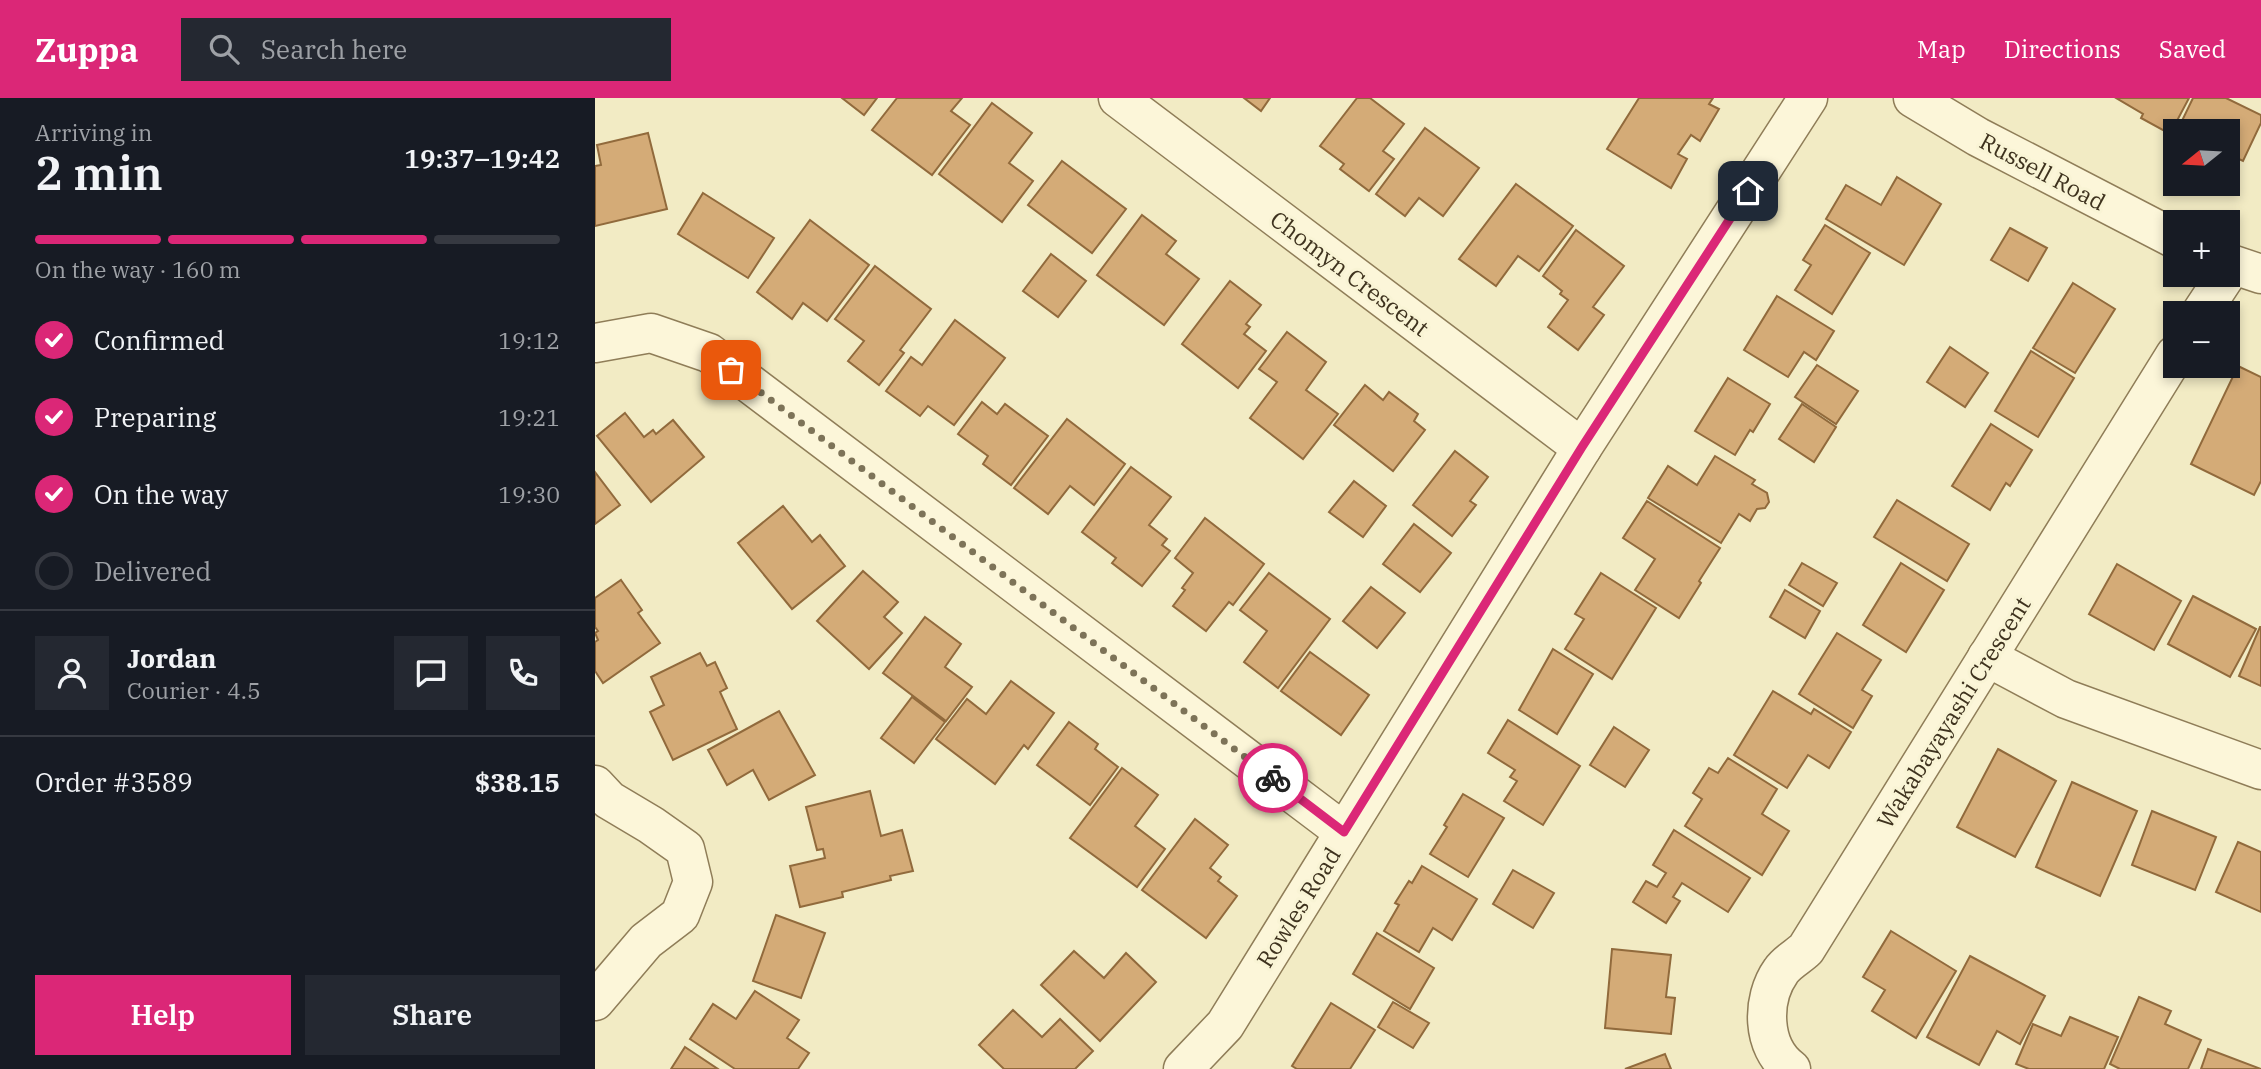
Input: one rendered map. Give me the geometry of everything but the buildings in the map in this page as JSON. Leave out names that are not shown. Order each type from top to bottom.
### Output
[{"type":"street","name":"Chomyn Crescent","points":[[1118,98],[1582,447]]},
{"type":"street","name":"Rowles Road","points":[[1183,1069],[1225,1025],[1582,447],[1808,98]]},
{"type":"street","name":"Russell Road","points":[[1913,98],[1978,137],[2163,233]]},
{"type":"street","points":[[2210,301],[2222,287]]},
{"type":"street","points":[[595,343],[651,333],[709,353],[1344,832]]},
{"type":"street","name":"Wakabayayashi Crescent","points":[[1791,1069],[1785,1064],[1769,1037],[1766,1002],[1782,970],[1806,949],[2163,374]]},
{"type":"street","points":[[1987,657],[2066,699],[2261,770]]},
{"type":"street","points":[[595,785],[609,800],[685,849],[693,882],[680,915],[646,941],[595,1001]]},
{"type":"way so far","points":[[731,370],[1273,778]]},
{"type":"route","points":[[1273,778],[1344,832],[1582,447],[1748,191]]}]
